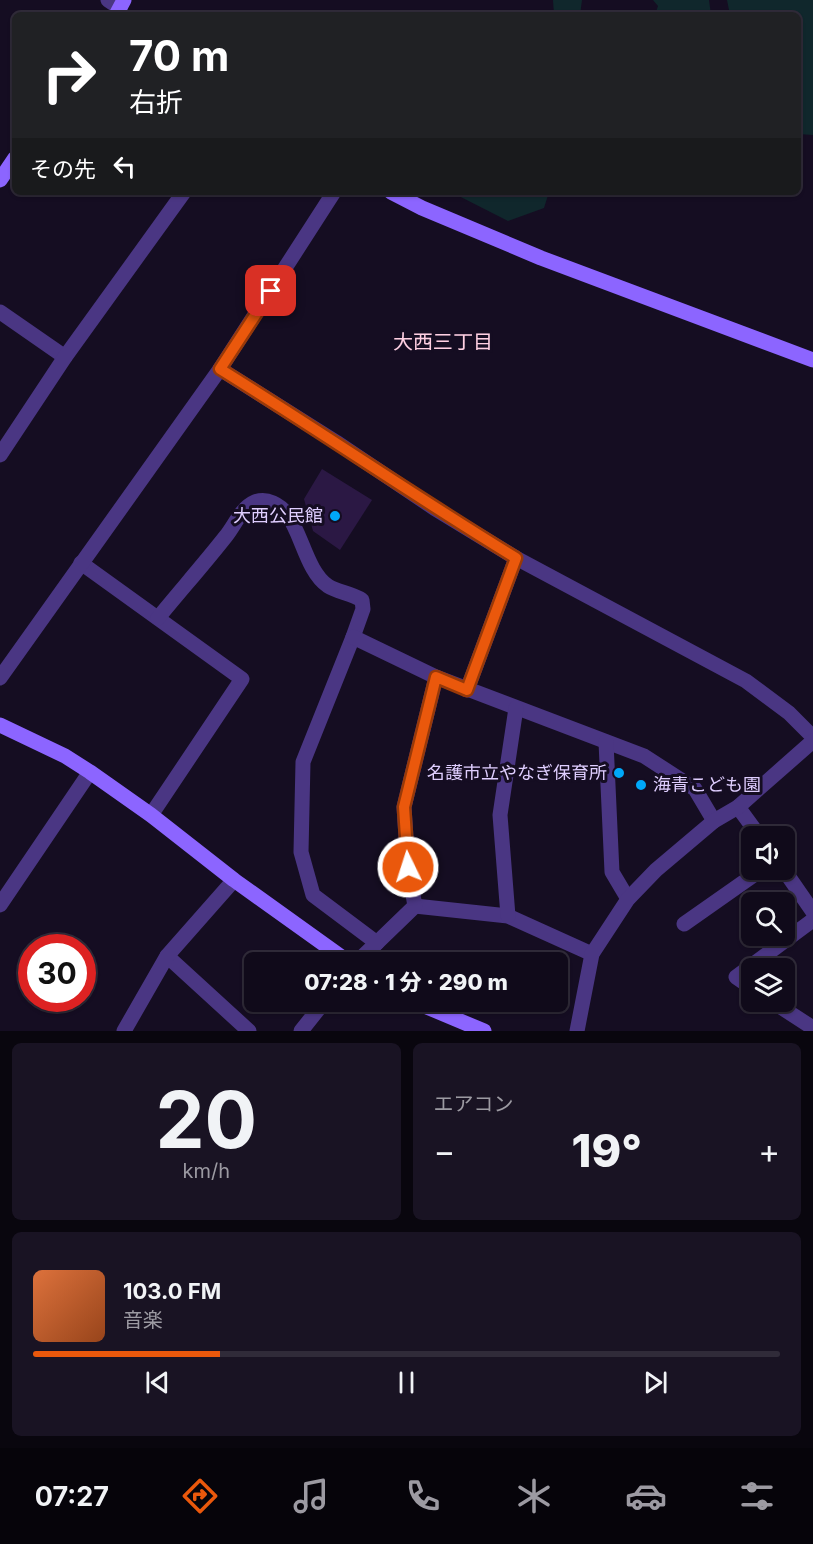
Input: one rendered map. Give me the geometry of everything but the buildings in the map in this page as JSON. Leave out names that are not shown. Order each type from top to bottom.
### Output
[{"type":"street","points":[[0,180],[12,162]]},
{"type":"street","points":[[0,455],[65,357],[182,195]]},
{"type":"street","points":[[0,678],[220,369],[332,195]]},
{"type":"street","points":[[397,195],[422,208],[541,258],[813,360]]},
{"type":"street","points":[[0,312],[65,357]]},
{"type":"street","points":[[220,369],[336,442],[434,508],[516,558],[746,681],[789,713],[813,737]]},
{"type":"street","points":[[158,618],[247,507],[258,500],[271,501],[286,512],[314,569],[328,586],[362,600],[363,609],[353,637],[303,762],[301,852],[313,895],[377,943]]},
{"type":"street","points":[[467,690],[516,558]]},
{"type":"street","points":[[81,563],[242,679],[152,815]]},
{"type":"street","points":[[353,637],[467,690],[644,756],[695,789],[714,821]]},
{"type":"street","points":[[415,906],[408,867],[404,807],[436,677]]},
{"type":"street","points":[[508,916],[500,815],[516,708]]},
{"type":"street","points":[[0,725],[65,756],[90,772],[152,815],[234,880],[335,952]]},
{"type":"street","points":[[577,1031],[592,954],[628,898],[656,870],[714,821],[738,807],[813,741]]},
{"type":"street","points":[[606,742],[612,872],[628,898]]},
{"type":"street","points":[[0,905],[90,772]]},
{"type":"street","points":[[738,807],[752,826]]},
{"type":"street","points":[[124,1031],[167,956],[234,880]]},
{"type":"street","points":[[684,924],[747,880]]},
{"type":"street","points":[[791,880],[813,912]]},
{"type":"street","points":[[368,952],[415,906]]},
{"type":"street","points":[[415,906],[508,916],[592,954]]},
{"type":"street","points":[[762,958],[813,920]]},
{"type":"street","points":[[167,956],[249,1031]]},
{"type":"street","points":[[301,1031],[316,1012]]},
{"type":"street","points":[[436,1012],[484,1031]]},
{"type":"street","points":[[788,1012],[813,1028]]},
{"type":"green space","points":[[553,0],[582,0],[580,12],[554,12]]},
{"type":"green space","points":[[653,0],[709,0],[711,12],[656,12],[658,6]]},
{"type":"green space","points":[[727,0],[813,0],[813,135],[801,134],[801,12],[729,12]]},
{"type":"green space","points":[[457,195],[548,195],[544,208],[508,221]]},
{"type":"place","name":"大西公民館","points":[[335,516]]},
{"type":"place","name":"名護市立やなぎ保育所","points":[[619,773]]},
{"type":"place","name":"海青こども園","points":[[641,785]]},
{"type":"district","name":"大西三丁目","points":[[443,342]]},
{"type":"route","points":[[271,291],[220,369],[336,442],[434,508],[516,558],[467,690],[436,677],[404,807],[408,867]]}]
